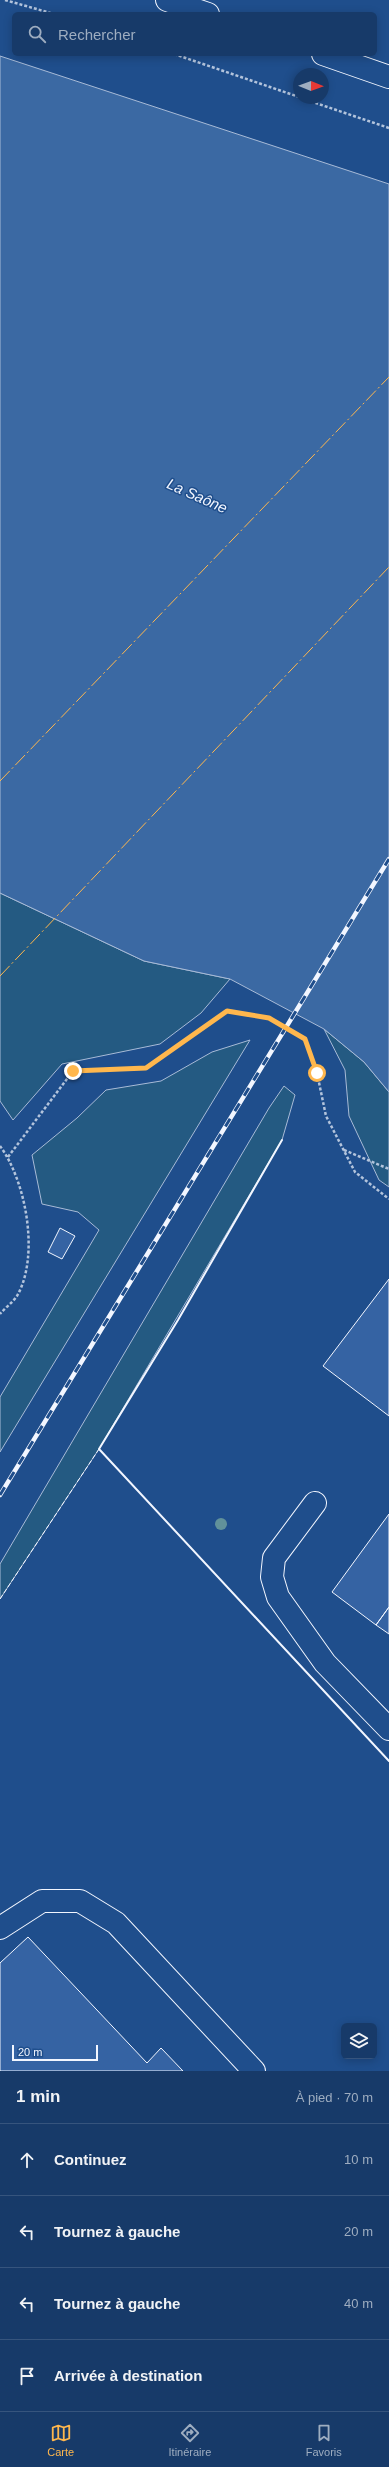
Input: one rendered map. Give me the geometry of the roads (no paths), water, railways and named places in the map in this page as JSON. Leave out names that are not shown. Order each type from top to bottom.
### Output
[{"type":"main road","points":[[167,0],[202,12]]},
{"type":"main road","points":[[329,56],[389,77]]},
{"type":"main road","points":[[315,1503],[274,1558],[272,1577],[278,1597],[324,1663],[389,1729]]},
{"type":"main road","points":[[0,1928],[42,1901],[80,1901],[116,1922],[254,2071]]},
{"type":"water","name":"La Saône","points":[[0,56],[389,184],[389,1092],[364,1062],[324,1029],[230,979],[144,961],[0,893]]},
{"type":"railway","points":[[0,1495],[389,859]]}]
